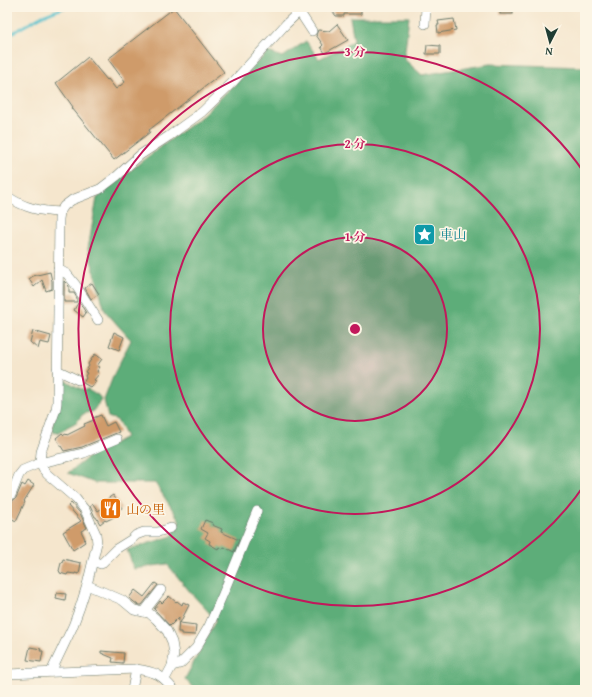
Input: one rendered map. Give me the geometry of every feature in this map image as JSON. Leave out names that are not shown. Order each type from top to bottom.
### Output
[{"type":"street","points":[[425,24],[426,7]]},
{"type":"street","points":[[51,672],[73,626],[80,607],[97,543],[96,534],[89,517],[81,504],[47,474],[40,463],[41,452],[57,403],[58,219],[60,212],[64,206],[72,200],[100,189],[140,155],[202,112],[234,81],[301,9],[312,31]]},
{"type":"street","points":[[7,196],[15,202],[36,210],[60,212]]},
{"type":"street","points":[[58,269],[67,274],[75,284],[98,320]]},
{"type":"street","points":[[57,370],[78,380]]},
{"type":"street","points":[[7,498],[11,495],[22,470],[40,463],[84,453],[117,439]]},
{"type":"street","points":[[172,666],[180,664],[196,648],[209,626],[224,594],[257,511]]},
{"type":"street","points":[[93,560],[101,564],[116,549],[136,535],[144,532],[158,532],[170,528]]},
{"type":"street","points":[[87,585],[122,600],[134,610],[149,613],[167,631],[172,642],[174,654],[172,666],[165,679]]},
{"type":"street","points":[[144,612],[161,590]]},
{"type":"street","points":[[132,690],[136,669]]},
{"type":"street","points":[[7,674],[136,669],[156,673],[165,679],[174,690]]},
{"type":"green space","points":[[350,17],[409,17],[404,59],[422,75],[490,64],[585,67],[585,690],[195,690],[185,679],[216,620],[167,564],[134,569],[127,550],[172,536],[180,521],[155,483],[95,483],[68,473],[90,456],[126,437],[117,420],[108,417],[104,400],[114,374],[131,340],[105,311],[88,249],[97,198],[142,161],[202,116],[268,52],[283,57],[306,41],[319,59],[354,41]]},
{"type":"green space","points":[[63,379],[81,389],[88,389],[98,395],[101,399],[92,412],[85,413],[77,422],[60,432],[54,433],[52,428],[61,382]]},
{"type":"building","points":[[333,7],[361,7],[361,14],[344,14],[344,16],[336,16],[333,12]]},
{"type":"building","points":[[500,7],[513,7],[513,14],[500,14]]},
{"type":"building","points":[[174,8],[224,72],[149,130],[150,132],[114,160],[72,108],[73,107],[56,83],[88,57],[116,89],[125,82],[108,59]]},
{"type":"building","points":[[454,19],[456,30],[438,33],[438,21]]},
{"type":"building","points":[[337,24],[348,40],[325,53],[321,47],[323,45],[316,35],[318,30],[329,31]]},
{"type":"building","points":[[427,45],[440,46],[440,54],[426,54]]},
{"type":"building","points":[[50,272],[52,289],[46,291],[42,280],[34,287],[29,279],[33,276]]},
{"type":"building","points":[[64,281],[69,286],[69,293],[74,293],[77,298],[77,302],[64,302]]},
{"type":"building","points":[[92,283],[99,294],[91,299],[85,288]]},
{"type":"building","points":[[78,303],[80,303],[86,313],[83,317],[74,310]]},
{"type":"building","points":[[33,331],[51,336],[49,344],[40,342],[38,349],[30,342]]},
{"type":"building","points":[[114,332],[124,337],[119,350],[109,346]]},
{"type":"building","points":[[95,354],[102,359],[97,366],[100,367],[97,371],[99,374],[94,380],[96,381],[92,387],[90,387],[83,383],[86,378],[85,376],[87,373],[85,372],[89,366],[88,364]]},
{"type":"building","points":[[101,415],[106,426],[114,422],[119,432],[82,447],[64,451],[56,438],[62,433],[67,435],[85,426],[84,424]]},
{"type":"building","points":[[28,481],[34,485],[24,501],[25,502],[16,521],[7,516],[7,509],[10,503],[16,498],[22,484],[25,486]]},
{"type":"building","name":"山の里","points":[[113,495],[122,508],[113,515],[114,517],[106,521],[105,520],[100,524],[90,506],[93,504],[98,511],[110,503],[107,499]]},
{"type":"building","points":[[71,503],[80,513],[87,528],[81,531],[85,542],[73,550],[63,532],[81,521],[68,506]]},
{"type":"building","points":[[205,520],[222,529],[221,532],[239,540],[234,552],[224,547],[223,549],[219,547],[218,549],[209,544],[210,541],[205,538],[208,533],[201,529]]},
{"type":"building","points":[[63,559],[81,563],[79,574],[68,573],[67,575],[60,573],[59,571]]},
{"type":"building","points":[[155,583],[158,585],[142,605],[138,605],[129,598],[135,590],[144,597]]},
{"type":"building","points":[[57,593],[66,594],[65,600],[56,598]]},
{"type":"building","points":[[169,596],[182,605],[183,602],[189,605],[180,623],[196,625],[195,635],[181,634],[181,632],[178,632],[179,617],[170,626],[154,609],[160,601],[162,603]]},
{"type":"building","points":[[30,647],[41,649],[40,651],[43,651],[41,662],[27,660]]},
{"type":"building","points":[[101,651],[124,653],[123,663],[112,662],[113,658],[101,653]]},
{"type":"waterway","points":[[7,36],[42,16],[66,7]]},
{"type":"waterway","points":[[252,690],[259,688],[263,690]]},
{"type":"place","name":"車山","points":[[424,234]]},
{"type":"place","name":"山の里","points":[[110,509]]}]
